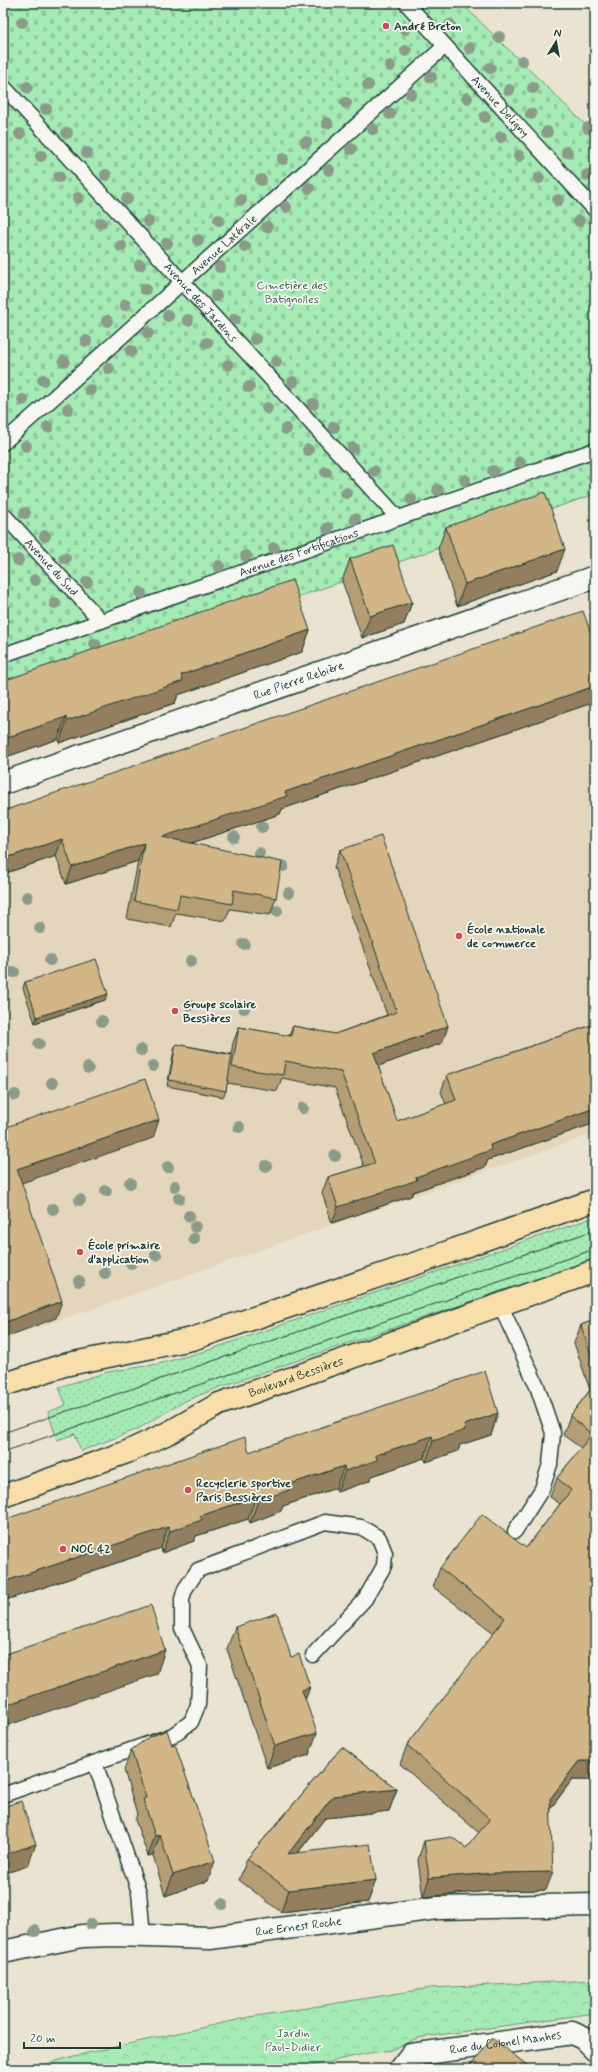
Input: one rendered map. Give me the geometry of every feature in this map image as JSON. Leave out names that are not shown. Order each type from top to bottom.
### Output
[{"type":"main road","points":[[3,1385],[64,1365],[192,1339],[423,1262],[595,1200]]},
{"type":"main road","name":"Boulevard Bessières","points":[[3,1496],[128,1452],[170,1432],[219,1404],[500,1304],[595,1272]]},
{"type":"street","name":"Rue Pierre Rebière","points":[[3,783],[595,577]]},
{"type":"street","name":"Rue Ernest Roche","points":[[3,1952],[82,1936],[210,1938],[437,1908],[595,1905]]},
{"type":"street","name":"Rue du Colonel Manhes","points":[[406,2062],[572,2033],[583,2038],[595,2050]]},
{"type":"lane","name":"Avenue Deligny","points":[[406,3],[595,210]]},
{"type":"lane","name":"Avenue Latérale","points":[[3,443],[445,46]]},
{"type":"lane","name":"Avenue des Jardins","points":[[3,86],[398,518]]},
{"type":"lane","name":"Avenue des Fortifications","points":[[3,655],[595,450]]},
{"type":"lane","name":"Avenue du Sud","points":[[3,514],[101,621]]},
{"type":"lane","points":[[500,1304],[537,1386],[553,1433],[550,1464],[542,1489],[515,1531]]},
{"type":"lane","points":[[3,1795],[173,1735],[191,1722],[198,1705],[200,1666],[182,1628],[182,1599],[185,1589],[198,1570],[325,1522],[361,1526],[379,1538],[385,1553],[384,1566],[364,1599],[313,1655]]},
{"type":"lane","points":[[95,1763],[139,1892],[143,1936]]},
{"type":"shaded area","points":[[595,622],[595,1133],[3,1340],[3,826]]},
{"type":"green space","name":"Cimetière des Batignolles","points":[[3,3],[461,3],[595,134],[595,494],[3,699]]},
{"type":"green space","points":[[595,1217],[595,1259],[220,1387],[185,1401],[138,1429],[81,1451],[75,1434],[57,1440],[48,1412],[66,1405],[59,1387],[108,1372],[158,1364],[209,1350]]},
{"type":"green space","name":"Jardin Paul-Didier","points":[[595,1980],[595,2013],[417,2038],[392,2050],[369,2053],[297,2069],[28,2069],[74,2056],[250,2017],[431,1988]]},
{"type":"building","points":[[545,492],[565,549],[465,584],[446,527]]},
{"type":"building","points":[[393,545],[412,602],[370,616],[350,559]]},
{"type":"building","points":[[292,580],[310,630],[181,675],[183,681],[67,721],[66,717],[3,739],[3,681]]},
{"type":"building","points":[[583,611],[595,645],[595,686],[285,792],[287,796],[162,837],[282,862],[276,898],[234,890],[232,904],[180,895],[177,909],[134,901],[144,843],[72,867],[62,839],[3,859],[3,811]]},
{"type":"building","points":[[381,836],[448,1026],[374,1053],[397,1121],[456,1100],[447,1075],[595,1024],[595,1108],[490,1145],[491,1150],[416,1177],[417,1180],[338,1207],[328,1177],[375,1163],[341,1072],[285,1061],[283,1075],[232,1067],[239,1027],[291,1036],[293,1026],[335,1034],[397,1012],[340,850]]},
{"type":"building","points":[[96,959],[108,994],[37,1017],[25,982]]},
{"type":"building","points":[[176,1044],[232,1055],[226,1091],[169,1080]]},
{"type":"building","points":[[145,1079],[159,1120],[17,1169],[62,1301],[3,1323],[3,1128]]},
{"type":"building","points":[[595,1320],[595,1367],[581,1325]]},
{"type":"building","points":[[485,1371],[498,1413],[464,1425],[465,1430],[433,1441],[432,1436],[376,1455],[377,1460],[345,1471],[344,1466],[287,1485],[289,1490],[258,1501],[256,1497],[200,1516],[202,1520],[170,1531],[168,1527],[3,1582],[3,1520],[245,1437],[249,1452]]},
{"type":"building","points":[[595,1384],[595,1761],[579,1761],[550,1799],[553,1872],[495,1873],[429,1878],[424,1841],[452,1837],[466,1848],[490,1819],[407,1745],[505,1618],[440,1568],[482,1514],[526,1548],[571,1490],[557,1478],[592,1434],[570,1416]]},
{"type":"building","points":[[151,1605],[165,1650],[3,1706],[3,1655]]},
{"type":"building","points":[[277,1613],[291,1657],[299,1654],[310,1687],[302,1690],[317,1733],[275,1746],[235,1627]]},
{"type":"building","points":[[167,1730],[172,1745],[175,1744],[215,1861],[173,1875],[160,1835],[155,1836],[143,1799],[146,1798],[131,1750],[149,1737]]},
{"type":"building","points":[[342,1747],[397,1789],[333,1796],[288,1854],[370,1844],[376,1880],[289,1890],[247,1859]]},
{"type":"building","points":[[21,1801],[36,1844],[3,1855],[3,1807]]},
{"type":"building","points":[[492,2038],[532,2069],[468,2069]]},
{"type":"tram line","points":[[3,1433],[595,1230]]},
{"type":"tram line","points":[[3,1452],[595,1249]]},
{"type":"place","name":"André Breton","points":[[386,26]]},
{"type":"place","name":"École nationale de commerce","points":[[459,936]]},
{"type":"place","name":"Groupe scolaire Bessières","points":[[175,1011]]},
{"type":"place","name":"École primaire d'application","points":[[80,1252]]},
{"type":"place","name":"Recyclerie sportive Paris Bessières","points":[[188,1490]]},
{"type":"place","name":"NOC 42","points":[[63,1549]]}]
